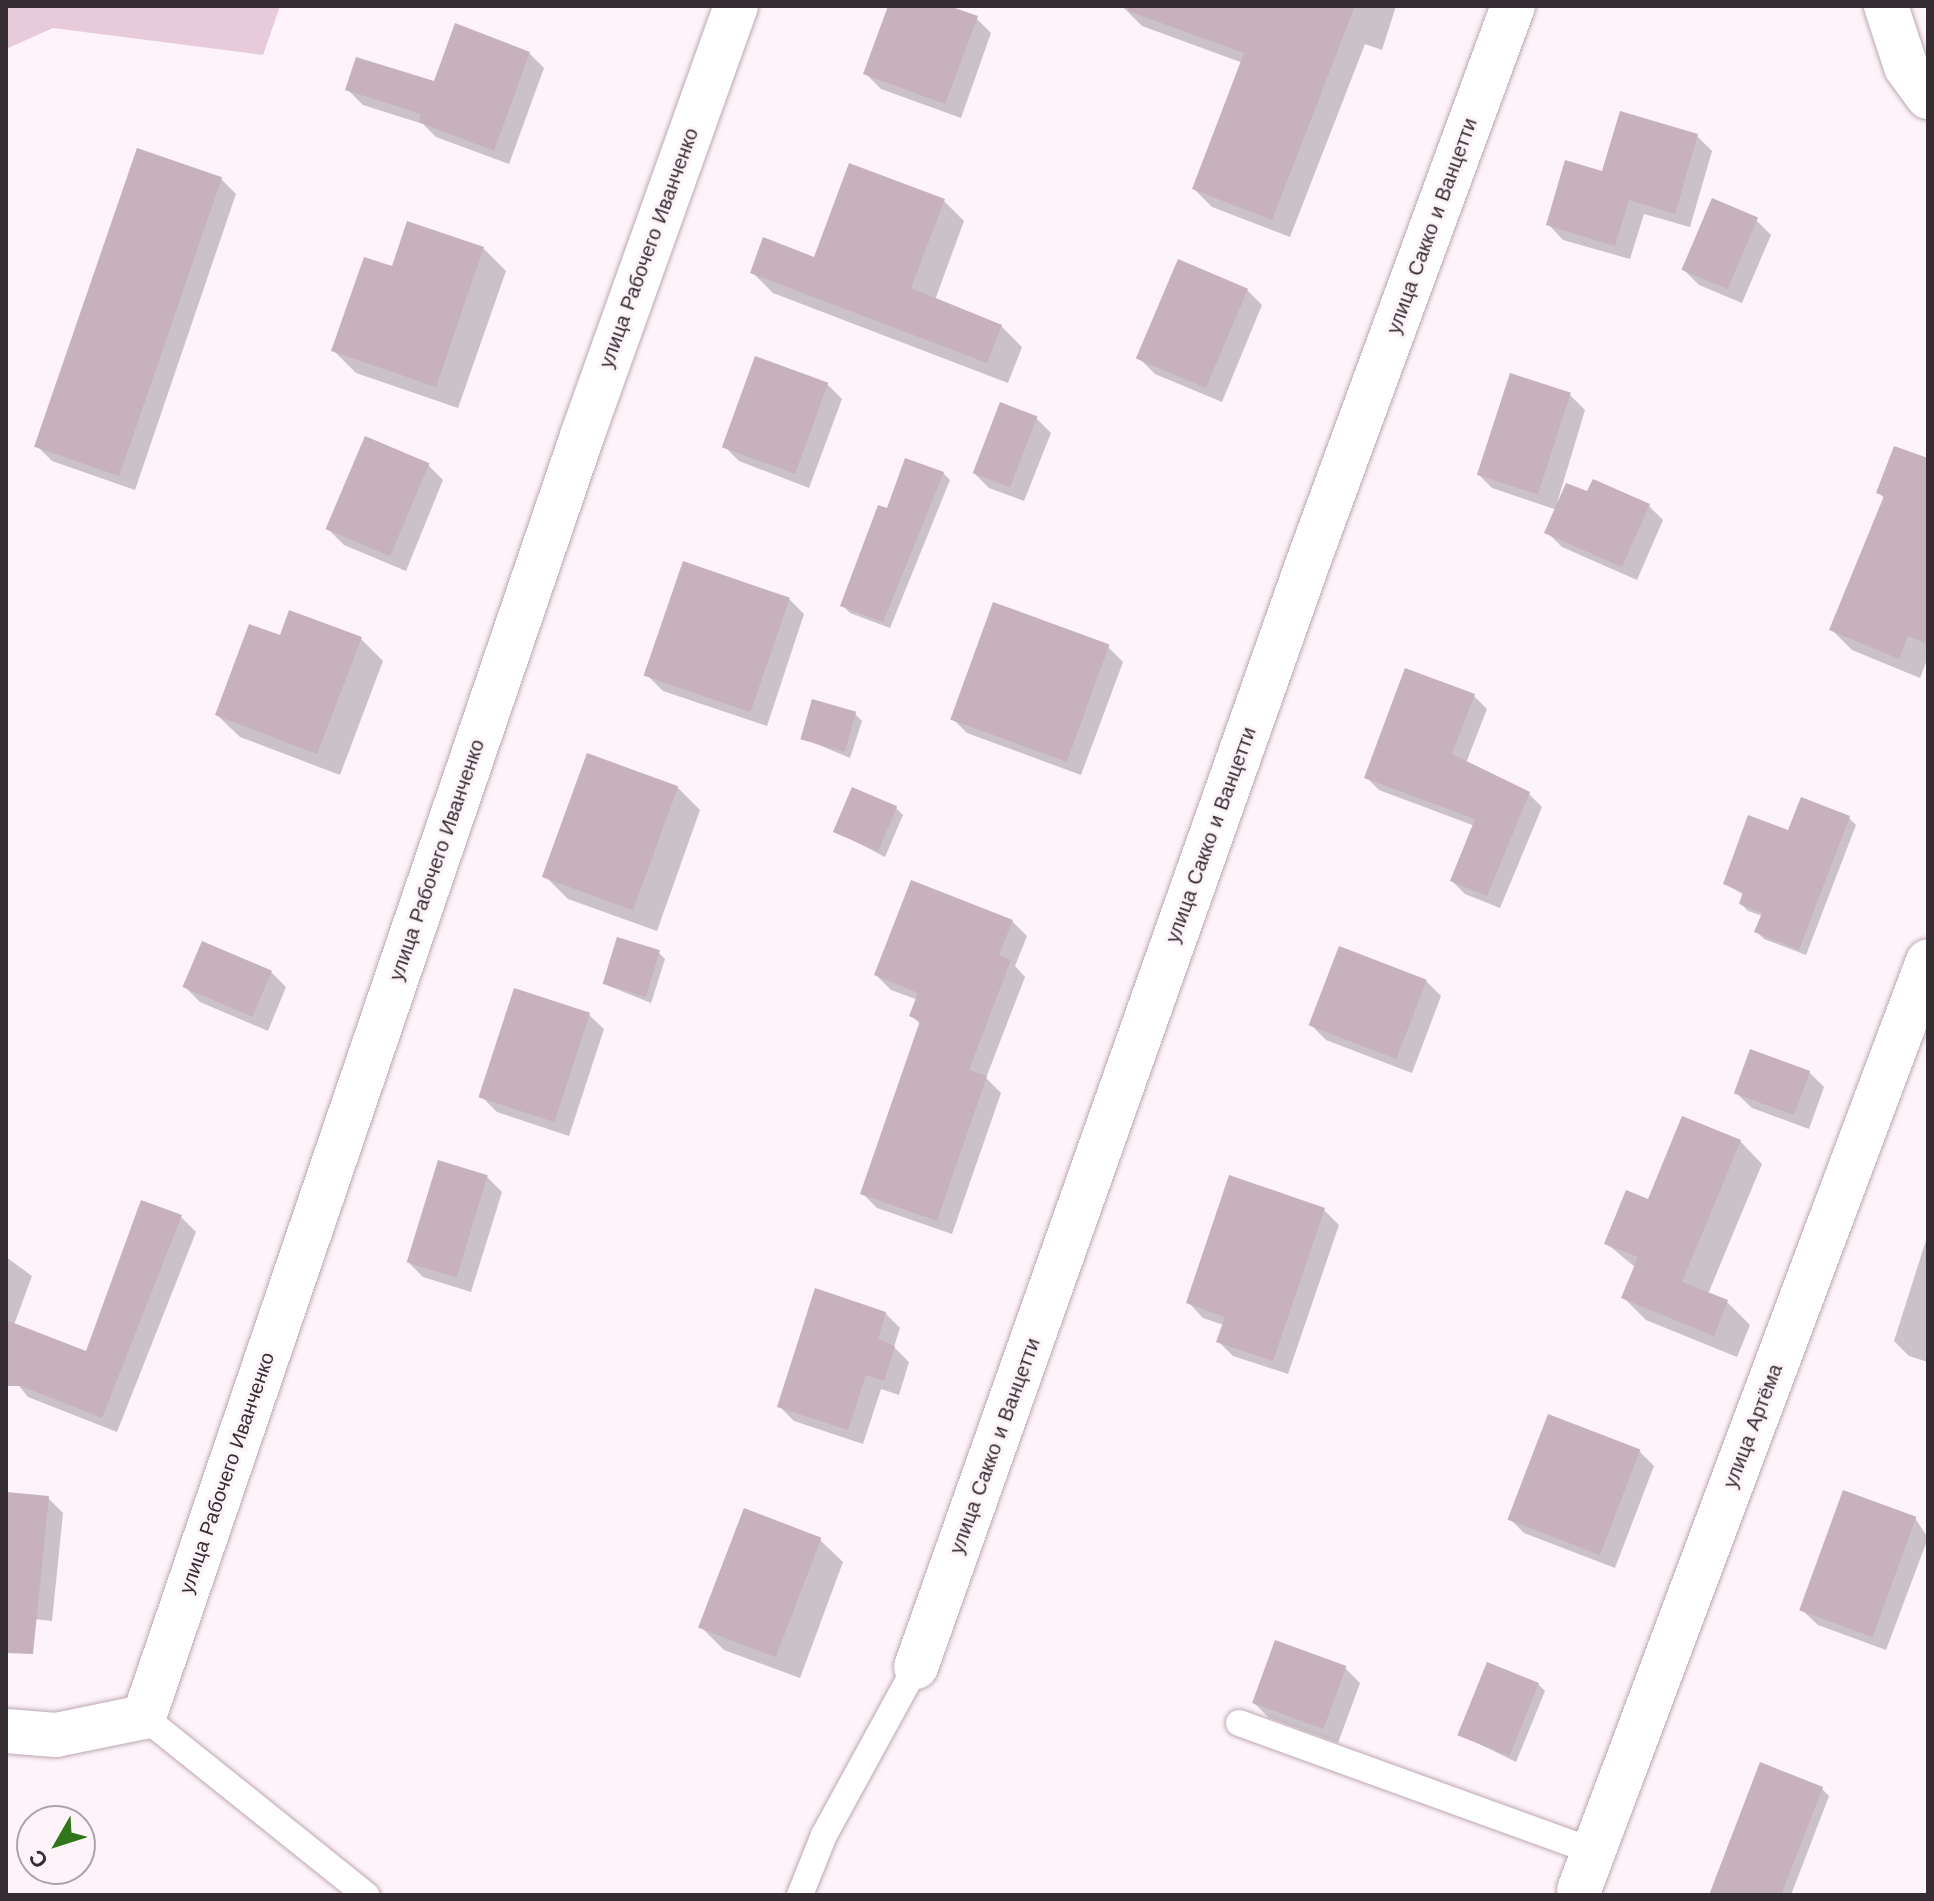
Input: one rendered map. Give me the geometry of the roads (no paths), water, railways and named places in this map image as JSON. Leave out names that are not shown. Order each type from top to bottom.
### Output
[{"type":"street","name":"улица Рабочего Иванченко","points":[[144,1717],[577,451],[736,6]]},
{"type":"street","name":"улица Сакко и Ванцетти","points":[[916,1667],[1307,565],[1513,6]]},
{"type":"street","points":[[1886,6],[1906,67],[1928,97]]},
{"type":"street","name":"улица Артёма","points":[[1586,1871],[1928,961]]},
{"type":"street","points":[[6,1731],[56,1735],[144,1717]]},
{"type":"lane","points":[[800,1895],[824,1835],[916,1667]]},
{"type":"lane","points":[[144,1717],[366,1895]]},
{"type":"lane","points":[[1239,1723],[1586,1871]]}]
